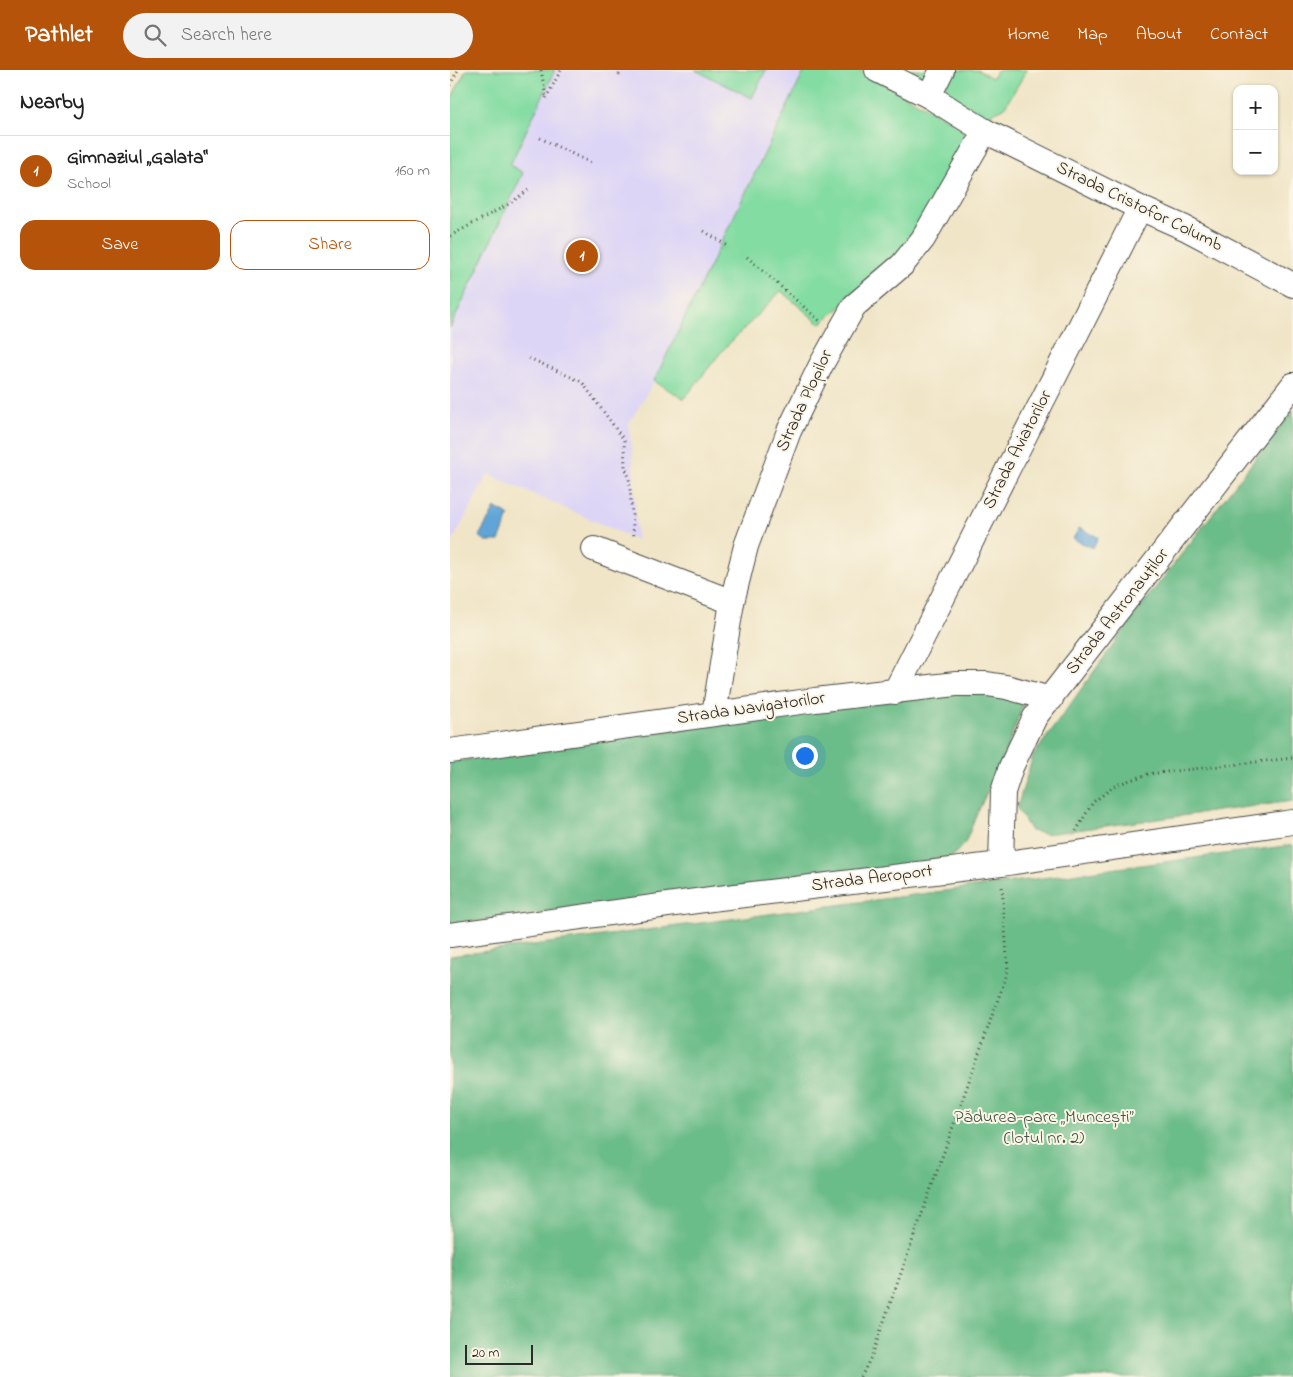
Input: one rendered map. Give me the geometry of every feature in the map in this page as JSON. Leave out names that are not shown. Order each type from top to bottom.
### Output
[{"type":"street","name":"Strada Cristofor Columb","points":[[877,70],[929,96],[985,131],[1140,208],[1185,228],[1293,285]]},
{"type":"street","points":[[929,96],[942,70]]},
{"type":"street","name":"Strada Plopilor","points":[[714,714],[732,602],[746,546],[789,431],[854,306],[902,266],[923,239],[985,131]]},
{"type":"street","name":"Strada Aviatorilor","points":[[895,692],[1140,208]]},
{"type":"street","name":"Strada Astronauților","points":[[1001,864],[1003,792],[1011,767],[1035,718],[1293,385]]},
{"type":"street","points":[[594,549],[732,602]]},
{"type":"street","name":"Strada Navigatorilor","points":[[450,751],[815,700],[956,684],[987,684],[1051,699]]},
{"type":"street","name":"Strada Aeroport","points":[[450,935],[721,897],[1001,864],[1293,822]]},
{"type":"path","points":[[450,85],[458,70]]},
{"type":"path","points":[[542,70],[546,98],[561,70]]},
{"type":"path","points":[[619,75],[622,70]]},
{"type":"path","points":[[540,138],[590,163]]},
{"type":"path","points":[[450,236],[508,204],[531,188]]},
{"type":"path","points":[[704,231],[726,245]]},
{"type":"path","points":[[747,257],[837,336]]},
{"type":"path","points":[[529,358],[582,382],[624,440],[625,467],[629,477],[635,565]]},
{"type":"path","points":[[1061,855],[1093,802],[1116,785],[1148,774],[1293,758]]},
{"type":"path","points":[[861,1377],[872,1355],[1008,971],[1001,864]]},
{"type":"shaded area","points":[[482,70],[805,70],[654,381],[628,425],[632,447],[637,540],[488,474],[450,546],[450,132]]},
{"type":"green space","points":[[466,70],[555,70],[510,165],[523,173],[450,328],[450,101]]},
{"type":"green space","points":[[695,70],[766,70],[752,98]]},
{"type":"green space","points":[[805,70],[859,70],[956,124],[965,133],[968,148],[909,251],[820,324],[781,291],[722,351],[684,399],[654,381]]},
{"type":"green space","points":[[896,70],[935,70],[926,80],[918,81]]},
{"type":"green space","points":[[953,70],[978,70],[992,78],[997,70],[1027,70],[1004,108],[982,118],[941,95]]},
{"type":"green space","points":[[1293,410],[1293,801],[1046,834],[1031,831],[1017,808],[1033,756],[1139,609]]},
{"type":"green space","points":[[984,690],[1024,702],[1006,751],[965,843],[948,861],[450,925],[450,762],[930,693]]},
{"type":"green space","name":"Pădurea-parc „Muncești” (lotul nr. 2)","points":[[1293,845],[1293,1377],[450,1377],[450,956]]},
{"type":"water","points":[[495,508],[509,516],[499,541],[486,541],[479,536]]},
{"type":"water","points":[[1079,528],[1098,537],[1093,548],[1073,539]]},
{"type":"place","name":"Gimnaziul „Galata“","points":[[582,256]]}]
